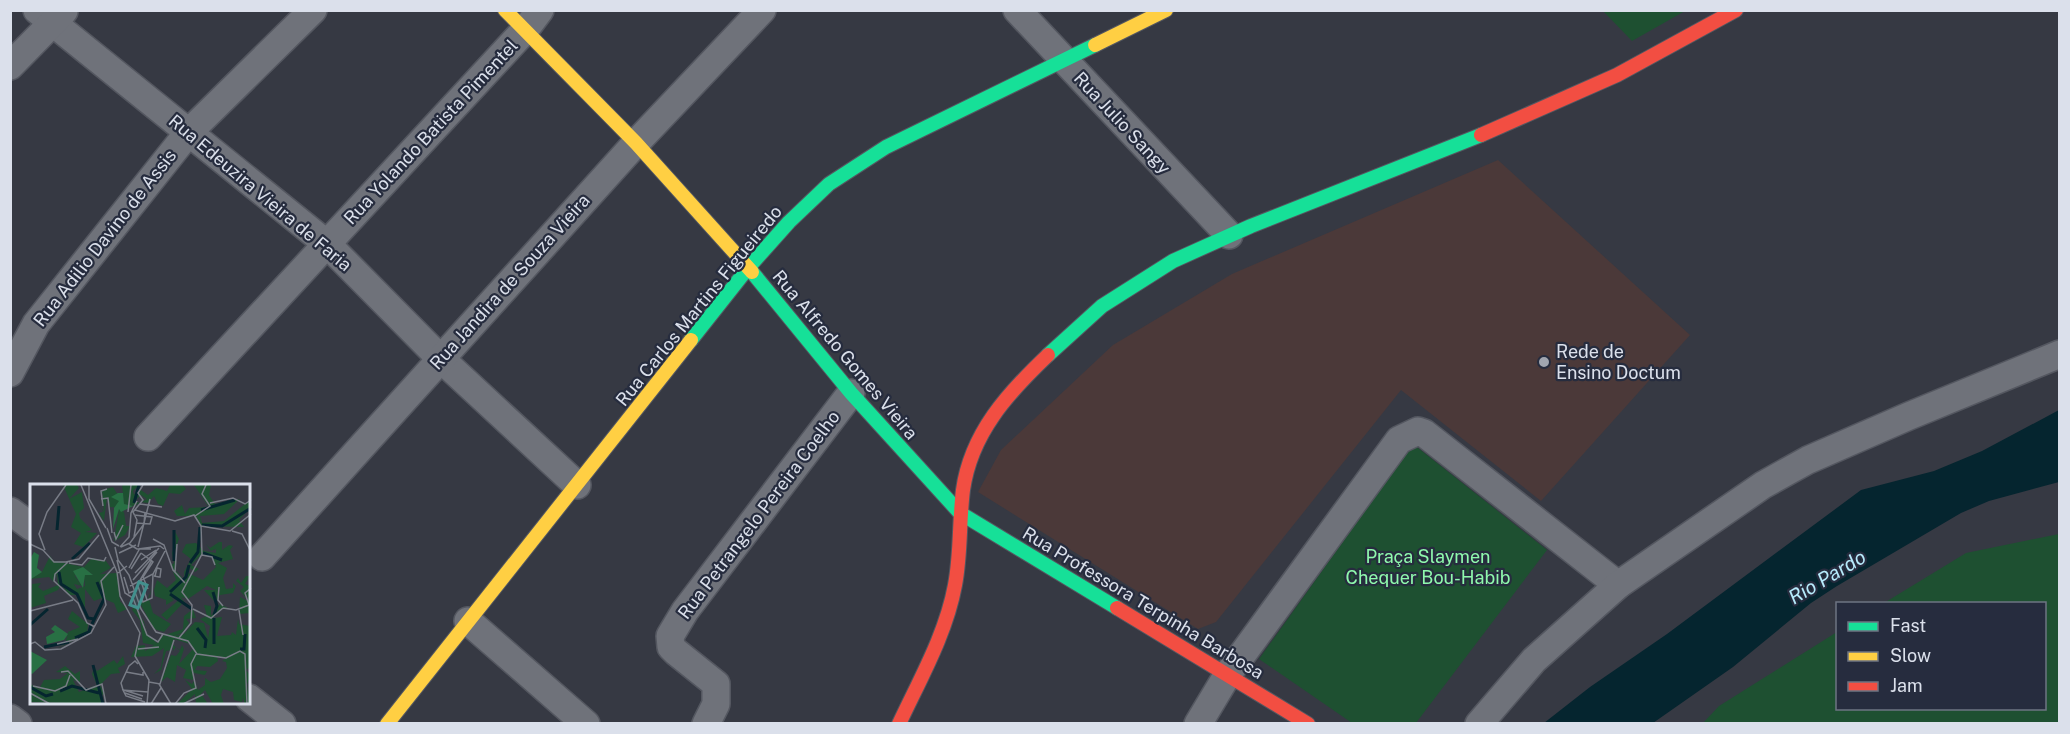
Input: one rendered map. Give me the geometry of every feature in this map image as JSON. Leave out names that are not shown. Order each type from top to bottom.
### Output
[{"type":"street","name":"Rua Adilio Davino de Assis","points":[[10,373],[36,324],[188,133],[313,10]]},
{"type":"street","name":"Rua Alfredo Gomes Vieira","points":[[504,10],[533,20],[636,143],[748,268],[851,393],[960,513]]},
{"type":"street","name":"Rua Jandira de Souza Vieira","points":[[262,557],[636,143],[762,10]]},
{"type":"street","name":"Rua Julio Sangy","points":[[1017,10],[1228,235]]},
{"type":"street","name":"Rua Carlos Martins Figueiredo","points":[[387,723],[748,268],[789,222],[829,184],[886,147],[1166,10]]},
{"type":"street","points":[[899,723],[948,615],[958,570],[960,513],[968,466],[982,432],[1010,393],[1035,367],[1103,306],[1159,271],[1228,235],[1408,166],[1575,94],[1656,55],[1736,10]]},
{"type":"street","name":"Rua Edeuzira Vieira de Faria","points":[[51,15],[188,133],[327,244],[440,358],[577,485]]},
{"type":"street","points":[[10,66],[51,15]]},
{"type":"street","name":"Rua Yolando Batista Pimentel","points":[[148,437],[533,20]]},
{"type":"street","points":[[1479,723],[1534,660],[1617,585],[1763,485],[1808,460],[2060,354]]},
{"type":"street","name":"Rua Petrangelo Pereira Coelho","points":[[706,723],[716,704],[716,684],[670,647],[670,636],[685,611],[851,393]]},
{"type":"street","points":[[1198,723],[1228,674],[1399,440],[1418,431],[1424,433],[1617,585]]},
{"type":"street","points":[[10,510],[30,525]]},
{"type":"street","name":"Rua Professora Terpinha Barbosa","points":[[960,513],[1308,723]]},
{"type":"street","points":[[468,621],[586,723]]},
{"type":"street","points":[[250,699],[282,723]]},
{"type":"street","points":[[10,718],[18,723]]},
{"type":"shaded area","points":[[1498,160],[1690,335],[1541,501],[1401,390],[1216,622],[1198,629],[978,492],[1001,450],[1113,345],[1232,274]]},
{"type":"green space","points":[[1603,11],[1685,11],[1632,41]]},
{"type":"green space","name":"Praça Slaymen Chequer Bou-Habib","points":[[1413,444],[1547,550],[1416,723],[1352,723],[1259,659]]},
{"type":"green space","points":[[2059,534],[2059,723],[1703,723],[1719,706],[1836,633],[1836,710],[2046,710],[2046,602],[1886,602],[1966,553]]},
{"type":"water","name":"Rio Pardo","points":[[2059,410],[2059,482],[1989,501],[1961,513],[1837,586],[1811,603],[1733,667],[1653,723],[1544,723],[1861,490],[1934,471],[1982,451]]},
{"type":"traffic: fast","points":[[691,340],[748,268],[789,222],[829,184],[886,147],[1095,45]]},
{"type":"traffic: fast","points":[[1048,355],[1102,306],[1173,261],[1251,226],[1481,135]]},
{"type":"traffic: fast","points":[[752,272],[851,393],[960,513],[1117,608]]},
{"type":"traffic: slow","points":[[505,10],[636,143],[752,272]]},
{"type":"traffic: slow","points":[[1095,45],[1166,10]]},
{"type":"traffic: slow","points":[[387,724],[691,340]]},
{"type":"traffic: jam","points":[[1481,135],[1617,75],[1736,10]]},
{"type":"traffic: jam","points":[[899,724],[932,656],[951,603],[958,562],[963,490],[974,450],[983,432],[1006,399],[1048,355]]},
{"type":"traffic: jam","points":[[1117,608],[1308,724]]},
{"type":"place","name":"Rede de Ensino Doctum","points":[[1544,362]]}]
